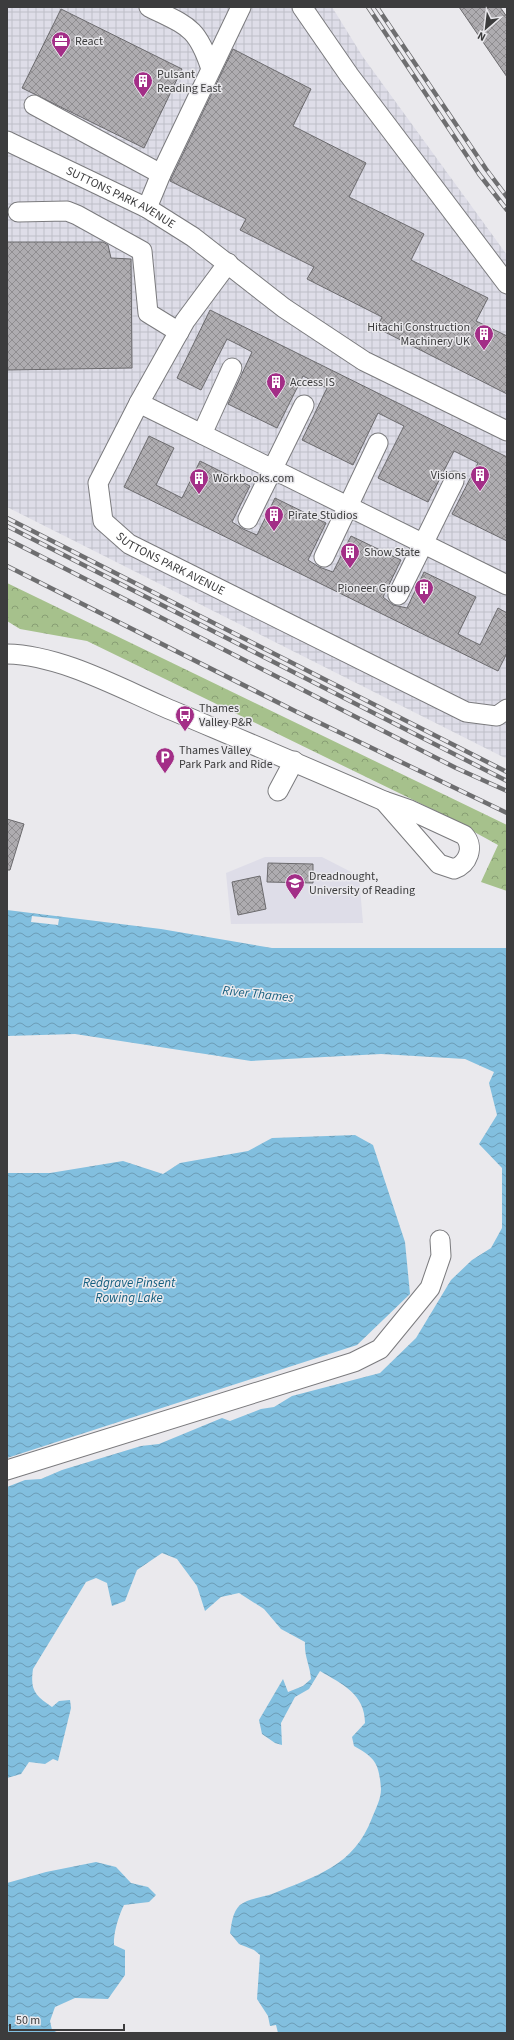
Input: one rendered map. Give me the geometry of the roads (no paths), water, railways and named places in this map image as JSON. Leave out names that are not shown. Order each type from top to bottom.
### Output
[{"type":"street","points":[[149,7],[187,26],[196,35],[205,50],[211,69]]},
{"type":"street","points":[[147,208],[161,174],[241,7]]},
{"type":"street","points":[[302,7],[354,82],[507,284]]},
{"type":"street","points":[[34,105],[161,174]]},
{"type":"street","name":"SUTTONS PARK AVENUE","points":[[7,141],[147,208],[193,237],[284,308],[364,361],[507,431]]},
{"type":"street","points":[[18,212],[67,211],[142,251],[148,313],[179,332]]},
{"type":"street","name":"SUTTONS PARK AVENUE","points":[[228,264],[179,332],[139,403],[98,483],[103,521],[129,544],[466,712],[497,716],[507,709]]},
{"type":"street","points":[[202,434],[232,368]]},
{"type":"street","points":[[139,403],[507,585]]},
{"type":"street","points":[[248,520],[304,405]]},
{"type":"street","points":[[324,557],[378,443]]},
{"type":"street","points":[[398,596],[454,481]]},
{"type":"street","points":[[7,654],[21,654],[73,668],[294,761],[384,801]]},
{"type":"street","points":[[278,791],[294,761]]},
{"type":"street","points":[[7,1470],[354,1362],[380,1349],[430,1288],[441,1256],[440,1240]]},
{"type":"water","name":"River Thames","points":[[7,910],[161,929],[272,948],[507,948],[507,2033],[278,2033],[276,2025],[270,2026],[268,2016],[257,1999],[260,1955],[254,1950],[239,1944],[230,1933],[237,1908],[243,1903],[272,1894],[318,1875],[332,1867],[355,1848],[364,1834],[377,1807],[381,1793],[379,1773],[372,1758],[354,1746],[352,1737],[365,1723],[364,1713],[357,1697],[344,1686],[320,1671],[309,1689],[295,1697],[281,1723],[282,1745],[275,1743],[262,1734],[259,1720],[283,1679],[288,1692],[303,1686],[311,1679],[305,1652],[305,1642],[281,1629],[264,1609],[239,1593],[221,1597],[205,1611],[197,1586],[177,1559],[162,1553],[137,1570],[125,1601],[112,1606],[107,1583],[96,1578],[86,1582],[33,1669],[33,1688],[41,1699],[52,1707],[59,1701],[70,1700],[71,1708],[58,1761],[53,1759],[45,1764],[29,1762],[21,1774],[7,1778],[7,1487],[25,1480],[41,1479],[62,1470],[141,1446],[159,1444],[222,1418],[230,1421],[261,1409],[274,1407],[292,1396],[380,1373],[416,1338],[451,1280],[472,1260],[491,1248],[502,1228],[502,1168],[479,1144],[497,1115],[489,1083],[494,1072],[465,1059],[381,1054],[251,1061],[75,1034],[7,1036]]},
{"type":"water","name":"Redgrave Pinsent Rowing Lake","points":[[355,1135],[373,1145],[405,1242],[410,1294],[357,1345],[7,1458],[7,1173],[50,1173],[123,1161],[163,1174],[180,1163],[248,1151],[272,1138]]},
{"type":"water","points":[[96,1862],[116,1867],[131,1883],[148,1887],[156,1895],[149,1902],[124,1905],[120,1914],[115,1930],[114,1945],[125,1950],[125,1975],[108,1999],[75,1998],[55,2007],[50,2021],[52,2030],[59,2033],[7,2033],[7,1883],[46,1872]]},
{"type":"railway","points":[[368,7],[479,174],[507,210]]},
{"type":"railway","points":[[377,7],[486,169],[507,197]]},
{"type":"railway","points":[[7,518],[507,772]]},
{"type":"railway","points":[[7,526],[507,781]]},
{"type":"railway","points":[[7,539],[456,768],[507,791]]},
{"type":"railway","points":[[7,566],[295,711],[507,813]]},
{"type":"place","name":"React","points":[[61,58]]},
{"type":"place","name":"Pulsant Reading East","points":[[143,98]]},
{"type":"place","name":"Hitachi Construction Machinery UK","points":[[484,351]]},
{"type":"place","name":"Access IS","points":[[276,399]]},
{"type":"place","name":"Visions","points":[[480,492]]},
{"type":"place","name":"Workbooks.com","points":[[199,495]]},
{"type":"place","name":"Pirate Studios","points":[[274,532]]},
{"type":"place","name":"Show State","points":[[350,569]]},
{"type":"place","name":"Pioneer Group","points":[[424,605]]},
{"type":"place","name":"Thames Valley P&R","points":[[185,732]]},
{"type":"place","name":"Thames Valley Park Park and Ride","points":[[165,774]]},
{"type":"place","name":"Dreadnought, University of Reading","points":[[295,900]]}]
